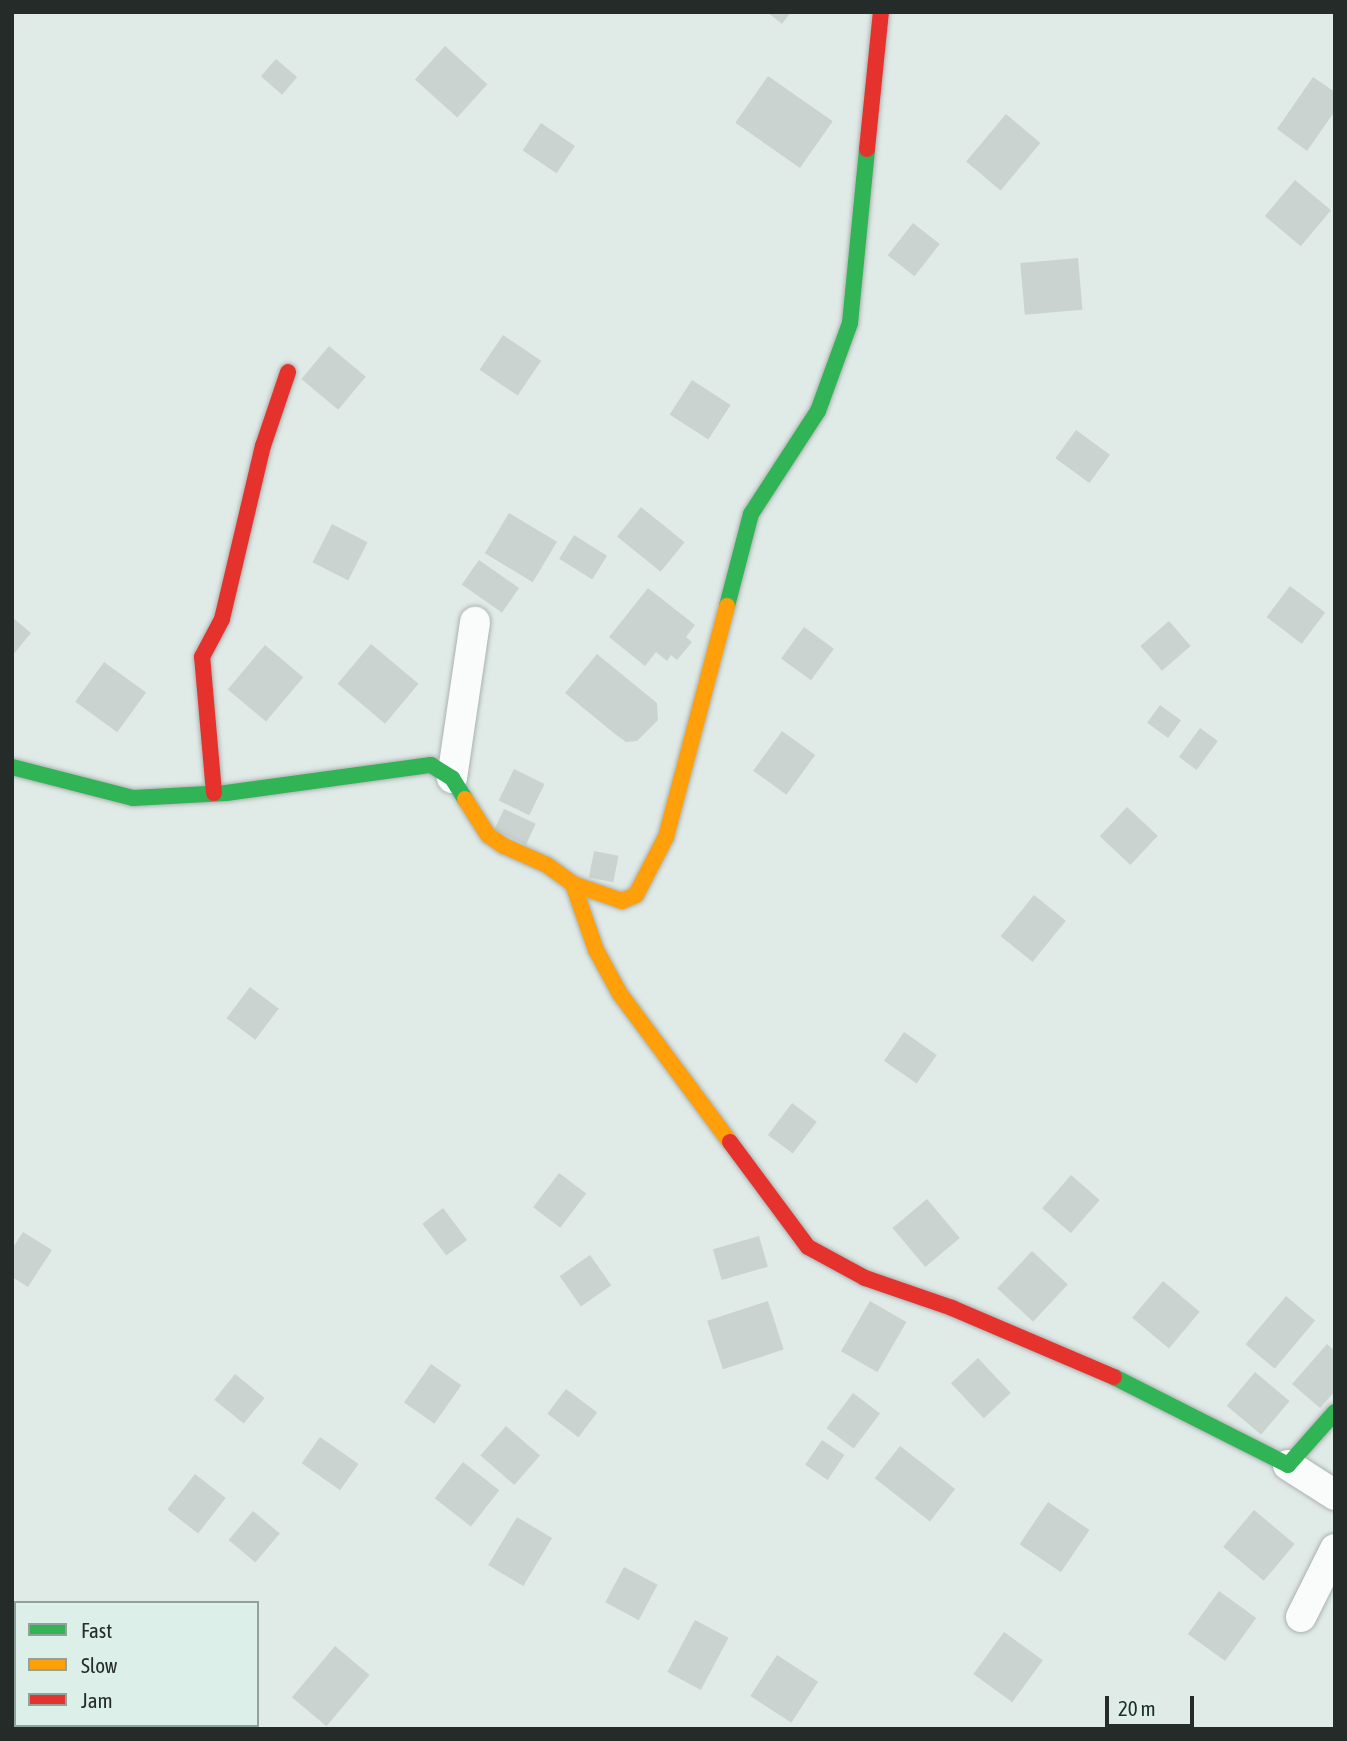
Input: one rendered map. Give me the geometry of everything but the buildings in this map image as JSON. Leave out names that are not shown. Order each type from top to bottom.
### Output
[{"type":"street","points":[[12,766],[133,798],[214,793],[431,765],[452,778],[488,835],[547,865],[573,884],[622,901],[636,895],[648,880],[666,837],[751,514],[818,411],[850,323],[881,12]]},
{"type":"street","points":[[214,793],[202,657],[222,619],[263,446],[288,372]]},
{"type":"street","points":[[452,778],[475,622]]},
{"type":"street","points":[[573,884],[596,950],[620,994],[808,1247],[865,1278],[952,1308],[1092,1366],[1288,1465],[1335,1495]]},
{"type":"street","points":[[1288,1465],[1335,1412]]},
{"type":"street","points":[[1301,1617],[1335,1549]]},
{"type":"traffic: fast","points":[[727,606],[751,514],[818,411],[850,323],[867,149]]},
{"type":"traffic: fast","points":[[12,767],[133,798],[226,793],[431,765],[452,778],[465,799]]},
{"type":"traffic: fast","points":[[1114,1377],[1288,1465],[1335,1412]]},
{"type":"traffic: slow","points":[[465,799],[488,835],[504,846],[547,865],[573,884],[622,901],[636,895],[666,837],[727,606]]},
{"type":"traffic: slow","points":[[573,884],[596,950],[620,994],[730,1142]]},
{"type":"traffic: jam","points":[[867,149],[881,12]]},
{"type":"traffic: jam","points":[[214,793],[202,657],[222,619],[263,446],[288,372]]},
{"type":"traffic: jam","points":[[730,1142],[808,1247],[865,1278],[952,1308],[1114,1377]]}]
